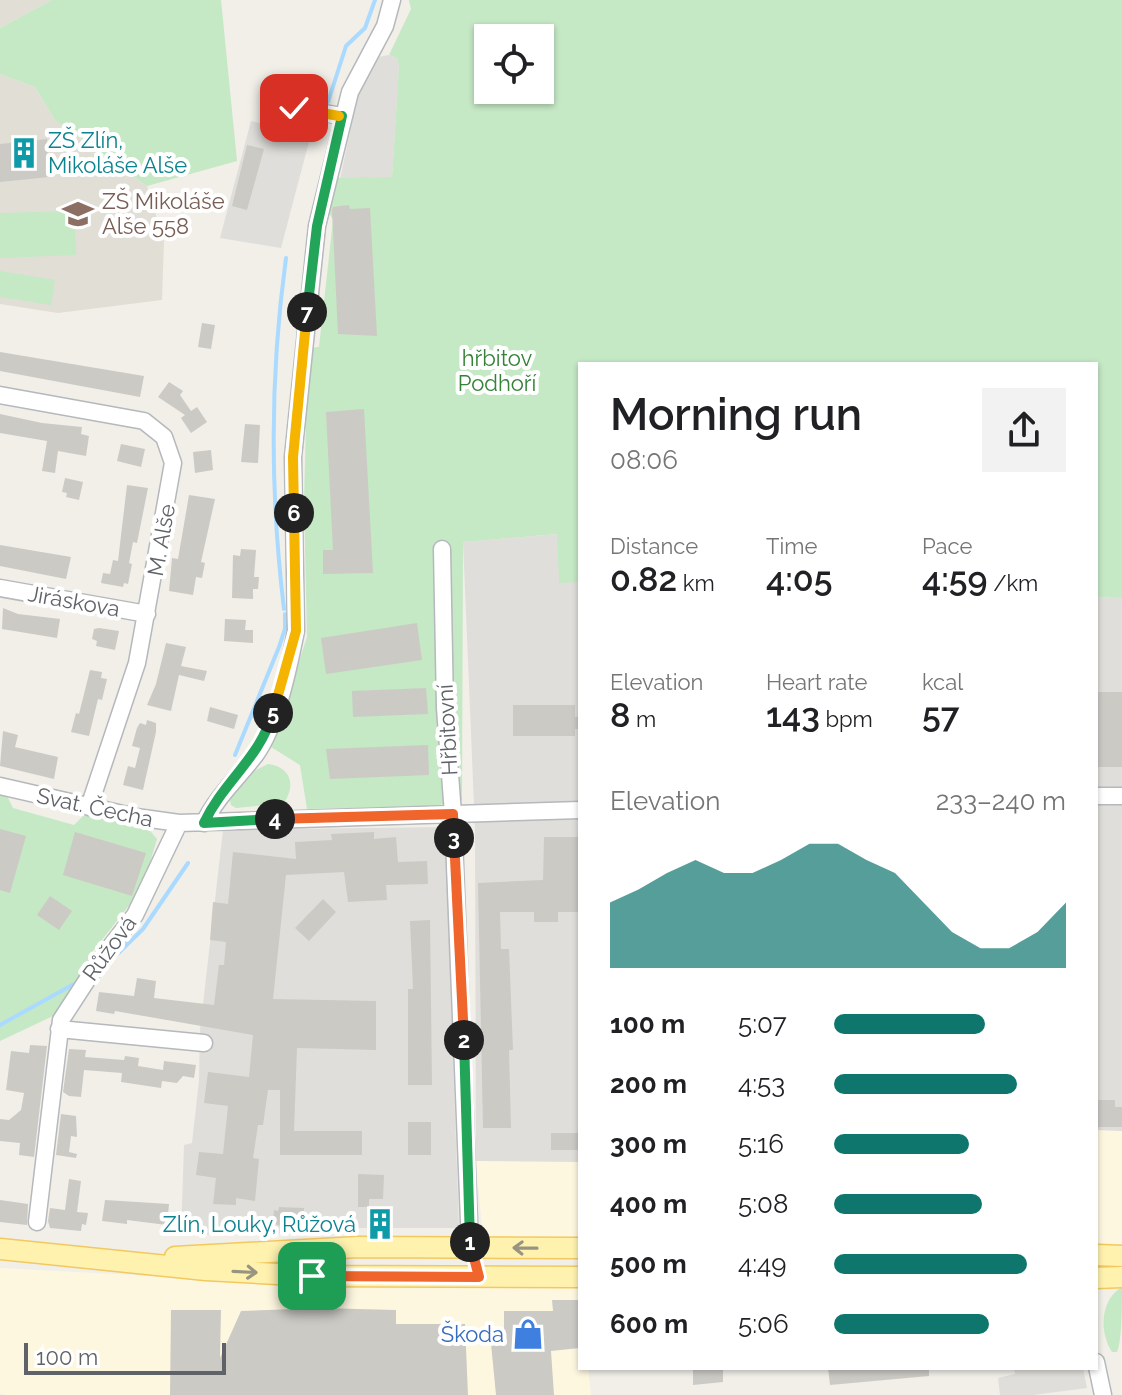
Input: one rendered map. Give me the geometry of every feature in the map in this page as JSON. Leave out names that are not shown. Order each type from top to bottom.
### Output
[{"type":"main road","points":[[111,1260],[359,1247],[578,1248]]},
{"type":"main road","points":[[470,1247],[479,1277]]},
{"type":"main road","points":[[0,1249],[206,1270],[312,1276],[578,1277]]},
{"type":"main road","points":[[1098,1255],[1122,1256]]},
{"type":"main road","points":[[1098,1278],[1122,1277]]},
{"type":"street","name":"Růžová","points":[[37,1222],[59,1029],[71,1001],[135,915],[191,823],[217,800],[256,753],[266,735],[296,631],[293,457],[317,226],[342,116],[354,81],[385,26],[392,0]]},
{"type":"street","points":[[294,108],[342,116]]},
{"type":"street","name":"M. Alše","points":[[0,395],[144,421],[164,437],[173,463],[147,614],[130,689],[94,785],[89,807]]},
{"type":"street","name":"Hřbitovní","points":[[442,549],[445,708],[453,814],[470,1247]]},
{"type":"street","name":"Jiráskova","points":[[0,588],[147,614]]},
{"type":"street","name":"Svat. Čecha","points":[[0,786],[89,807],[191,823],[578,810]]},
{"type":"street","points":[[1098,796],[1122,796]]},
{"type":"street","points":[[59,1029],[204,1043]]},
{"type":"street","points":[[1098,1370],[1103,1395]]},
{"type":"shaded area","points":[[0,0],[52,0],[0,28]]},
{"type":"shaded area","points":[[389,55],[397,58],[399,66],[392,177],[340,179],[361,80],[373,58]]},
{"type":"shaded area","name":"ZŠ Mikoláše Alše 558","points":[[0,74],[35,87],[55,120],[147,186],[164,241],[162,300],[58,313],[0,304]]},
{"type":"shaded area","points":[[251,121],[311,134],[281,248],[220,238]]},
{"type":"shaded area","points":[[558,534],[559,582],[578,582],[578,1162],[476,1161],[475,829],[463,542]]},
{"type":"shaded area","points":[[1098,597],[1122,598],[1122,1131],[1098,1130]]},
{"type":"shaded area","points":[[445,827],[459,1228],[354,1228],[318,1233],[193,1235],[181,1232],[184,1145],[192,1143],[199,1080],[200,1030],[223,830]]},
{"type":"shaded area","points":[[1098,1130],[1122,1131],[1122,1244],[1098,1243]]},
{"type":"shaded area","points":[[476,1161],[578,1162],[578,1240],[483,1239]]},
{"type":"shaded area","points":[[0,1268],[300,1284],[578,1286],[578,1370],[588,1370],[591,1395],[5,1395],[0,1394]]},
{"type":"shaded area","points":[[1014,1370],[1083,1370],[1087,1388],[1033,1395],[1000,1395],[998,1378],[1015,1374]]},
{"type":"green space","points":[[52,0],[221,0],[237,161],[147,186],[55,120],[35,87],[0,74],[0,28]]},
{"type":"green space","name":"hřbitov Podhoří","points":[[409,0],[1122,0],[1122,598],[1098,597],[1098,362],[578,362],[578,582],[559,583],[557,534],[463,542],[462,800],[435,806],[307,809],[300,765],[271,747],[307,637],[304,502],[308,348],[319,347],[333,220],[327,209],[334,178],[392,177],[397,58],[389,55],[411,9]]},
{"type":"green space","points":[[74,211],[76,255],[0,258],[0,213]]},
{"type":"green space","points":[[0,271],[55,280],[51,305],[0,297]]},
{"type":"green space","points":[[268,764],[282,769],[289,778],[290,790],[284,803],[236,808],[231,805],[229,796],[250,773]]},
{"type":"green space","points":[[0,794],[7,796],[13,808],[74,825],[85,814],[146,826],[157,839],[142,889],[90,955],[85,970],[53,1016],[0,1041]]},
{"type":"green space","points":[[1122,1287],[1120,1340],[1117,1352],[1112,1352],[1105,1335],[1104,1317],[1109,1300]]},
{"type":"building","name":"ZŠ Zlín, Mikoláše Alše","points":[[47,139],[49,177],[0,182],[0,144]]},
{"type":"building","points":[[247,145],[264,149],[247,210],[232,206]]},
{"type":"building","points":[[349,205],[350,209],[370,208],[377,336],[338,334],[332,210],[333,207]]},
{"type":"building","points":[[202,323],[215,325],[211,349],[198,347]]},
{"type":"building","points":[[0,352],[144,376],[140,397],[0,371]]},
{"type":"building","points":[[169,382],[183,391],[180,395],[191,411],[197,407],[207,422],[191,433],[181,418],[185,415],[158,397]]},
{"type":"building","points":[[364,409],[373,573],[323,574],[323,550],[333,550],[326,412]]},
{"type":"building","points":[[0,414],[82,427],[81,434],[89,436],[86,456],[58,451],[55,473],[42,471],[47,441],[0,433]]},
{"type":"building","points":[[245,424],[260,425],[258,463],[241,462]]},
{"type":"building","points":[[121,444],[145,449],[141,467],[117,461]]},
{"type":"building","points":[[211,450],[213,470],[195,473],[193,452]]},
{"type":"building","points":[[65,478],[83,482],[79,500],[66,497],[67,493],[62,492]]},
{"type":"building","points":[[127,485],[148,488],[137,543],[133,542],[128,584],[124,583],[123,587],[101,583],[103,573],[110,574],[113,560],[118,561]]},
{"type":"building","points":[[189,495],[215,499],[201,562],[205,563],[202,578],[196,577],[193,595],[169,591],[172,558],[178,559]]},
{"type":"building","points":[[0,545],[71,557],[66,579],[0,566]]},
{"type":"building","points":[[241,549],[256,550],[254,577],[259,577],[258,589],[253,589],[253,599],[232,598],[233,555],[240,556]]},
{"type":"building","points":[[3,608],[18,614],[60,619],[57,638],[2,629]]},
{"type":"building","points":[[225,619],[246,620],[245,630],[253,630],[253,643],[224,641]]},
{"type":"building","points":[[417,623],[422,660],[326,674],[321,638]]},
{"type":"building","points":[[94,629],[119,631],[115,650],[96,646],[97,641],[92,639]]},
{"type":"building","points":[[166,643],[186,647],[181,666],[207,671],[204,681],[179,675],[171,711],[147,705],[156,684]]},
{"type":"building","points":[[90,670],[102,672],[101,678],[107,679],[102,700],[98,699],[89,736],[71,732]]},
{"type":"building","points":[[426,688],[428,714],[353,717],[352,691]]},
{"type":"building","points":[[1098,692],[1122,692],[1122,767],[1098,767]]},
{"type":"building","points":[[513,705],[575,705],[578,729],[575,729],[575,736],[513,736]]},
{"type":"building","points":[[210,707],[238,715],[234,729],[207,721]]},
{"type":"building","points":[[147,720],[156,723],[156,732],[143,790],[123,785],[128,766],[135,768],[140,748],[132,746],[137,728],[140,723],[146,725]]},
{"type":"building","points":[[3,731],[18,735],[15,747],[58,757],[54,779],[0,766]]},
{"type":"building","points":[[428,745],[429,775],[330,779],[326,749]]},
{"type":"building","points":[[0,829],[26,836],[10,893],[0,890]]},
{"type":"building","points":[[75,832],[146,853],[132,896],[63,875]]},
{"type":"building","points":[[374,832],[374,839],[396,837],[398,862],[427,861],[428,884],[386,885],[387,900],[348,902],[344,872],[286,875],[273,999],[376,1001],[376,1050],[297,1048],[294,1131],[362,1131],[362,1155],[280,1155],[280,1090],[268,1090],[263,1125],[258,1125],[253,1158],[259,1159],[255,1201],[236,1198],[236,1205],[213,1204],[216,1178],[196,1175],[199,1152],[223,1154],[228,1106],[204,1103],[208,1072],[249,1077],[253,1035],[115,1011],[114,1014],[96,1011],[99,992],[134,996],[137,978],[156,981],[154,998],[214,1005],[219,965],[224,965],[226,942],[210,940],[213,902],[228,904],[233,852],[296,859],[295,842],[332,840],[331,834]]},
{"type":"building","points":[[544,837],[578,837],[578,912],[558,912],[558,922],[534,922],[534,912],[500,912],[501,949],[509,949],[513,1050],[509,1050],[511,1128],[483,1128],[478,883],[543,880]]},
{"type":"building","points":[[50,896],[72,911],[59,930],[37,915]]},
{"type":"building","points":[[323,899],[336,912],[309,941],[295,928]]},
{"type":"building","points":[[430,920],[432,1085],[408,1085],[408,989],[413,989],[410,921]]},
{"type":"building","points":[[30,1045],[47,1046],[34,1157],[19,1155],[20,1143],[0,1141],[0,1119],[9,1120],[21,1110],[24,1093],[6,1090],[11,1051],[29,1053]]},
{"type":"building","points":[[69,1049],[86,1050],[85,1057],[139,1058],[138,1066],[163,1070],[164,1061],[196,1065],[194,1078],[183,1076],[177,1083],[162,1081],[161,1088],[121,1082],[122,1073],[84,1070],[81,1097],[69,1096],[63,1092]]},
{"type":"building","points":[[1098,1100],[1115,1100],[1115,1107],[1122,1107],[1122,1127],[1098,1127]]},
{"type":"building","points":[[61,1114],[76,1116],[77,1137],[71,1136],[69,1152],[77,1154],[76,1158],[56,1155]]},
{"type":"building","points":[[408,1122],[431,1122],[431,1155],[408,1155]]},
{"type":"building","points":[[551,1133],[578,1133],[578,1150],[551,1150]]},
{"type":"building","points":[[358,1174],[384,1175],[383,1199],[369,1199],[369,1207],[358,1207]]},
{"type":"building","points":[[69,1179],[81,1181],[77,1212],[88,1213],[86,1225],[82,1224],[81,1231],[50,1228],[48,1221],[50,1208],[65,1210]]},
{"type":"building","points":[[0,1200],[28,1204],[27,1225],[0,1222]]},
{"type":"building","points":[[105,1200],[169,1204],[167,1225],[127,1220],[127,1224],[102,1221]]},
{"type":"building","points":[[279,1207],[304,1208],[304,1228],[288,1229],[273,1223],[274,1210],[278,1211]]},
{"type":"building","points":[[552,1300],[578,1300],[578,1348],[551,1351],[554,1395],[496,1395],[491,1344],[504,1345],[504,1311],[553,1311]]},
{"type":"building","points":[[321,1308],[396,1310],[396,1324],[465,1324],[468,1395],[170,1395],[171,1310],[221,1310],[220,1358],[241,1311]]},
{"type":"building","points":[[693,1370],[723,1370],[723,1382],[693,1385]]},
{"type":"building","points":[[828,1370],[929,1370],[929,1376],[830,1385]]},
{"type":"waterway","points":[[328,102],[346,46],[365,28],[375,0]]},
{"type":"waterway","points":[[284,609],[276,522],[274,434],[277,345],[286,258]]},
{"type":"waterway","points":[[235,755],[279,647],[285,629],[285,614]]},
{"type":"waterway","points":[[102,969],[143,929],[188,863]]},
{"type":"waterway","points":[[0,1025],[74,984]]},
{"type":"place","name":"ZŠ Zlín, Mikoláše Alše","points":[[24,153]]},
{"type":"place","name":"ZŠ Mikoláše Alše 558","points":[[78,214]]},
{"type":"place","name":"Zlín, Louky, Růžová","points":[[380,1224]]},
{"type":"place","name":"Škoda","points":[[528,1334]]},
{"type":"route","points":[[294,108],[342,116],[312,256],[293,457],[296,631],[266,735],[256,753],[217,800],[204,823],[453,814],[470,1247],[479,1277],[312,1276]]}]
